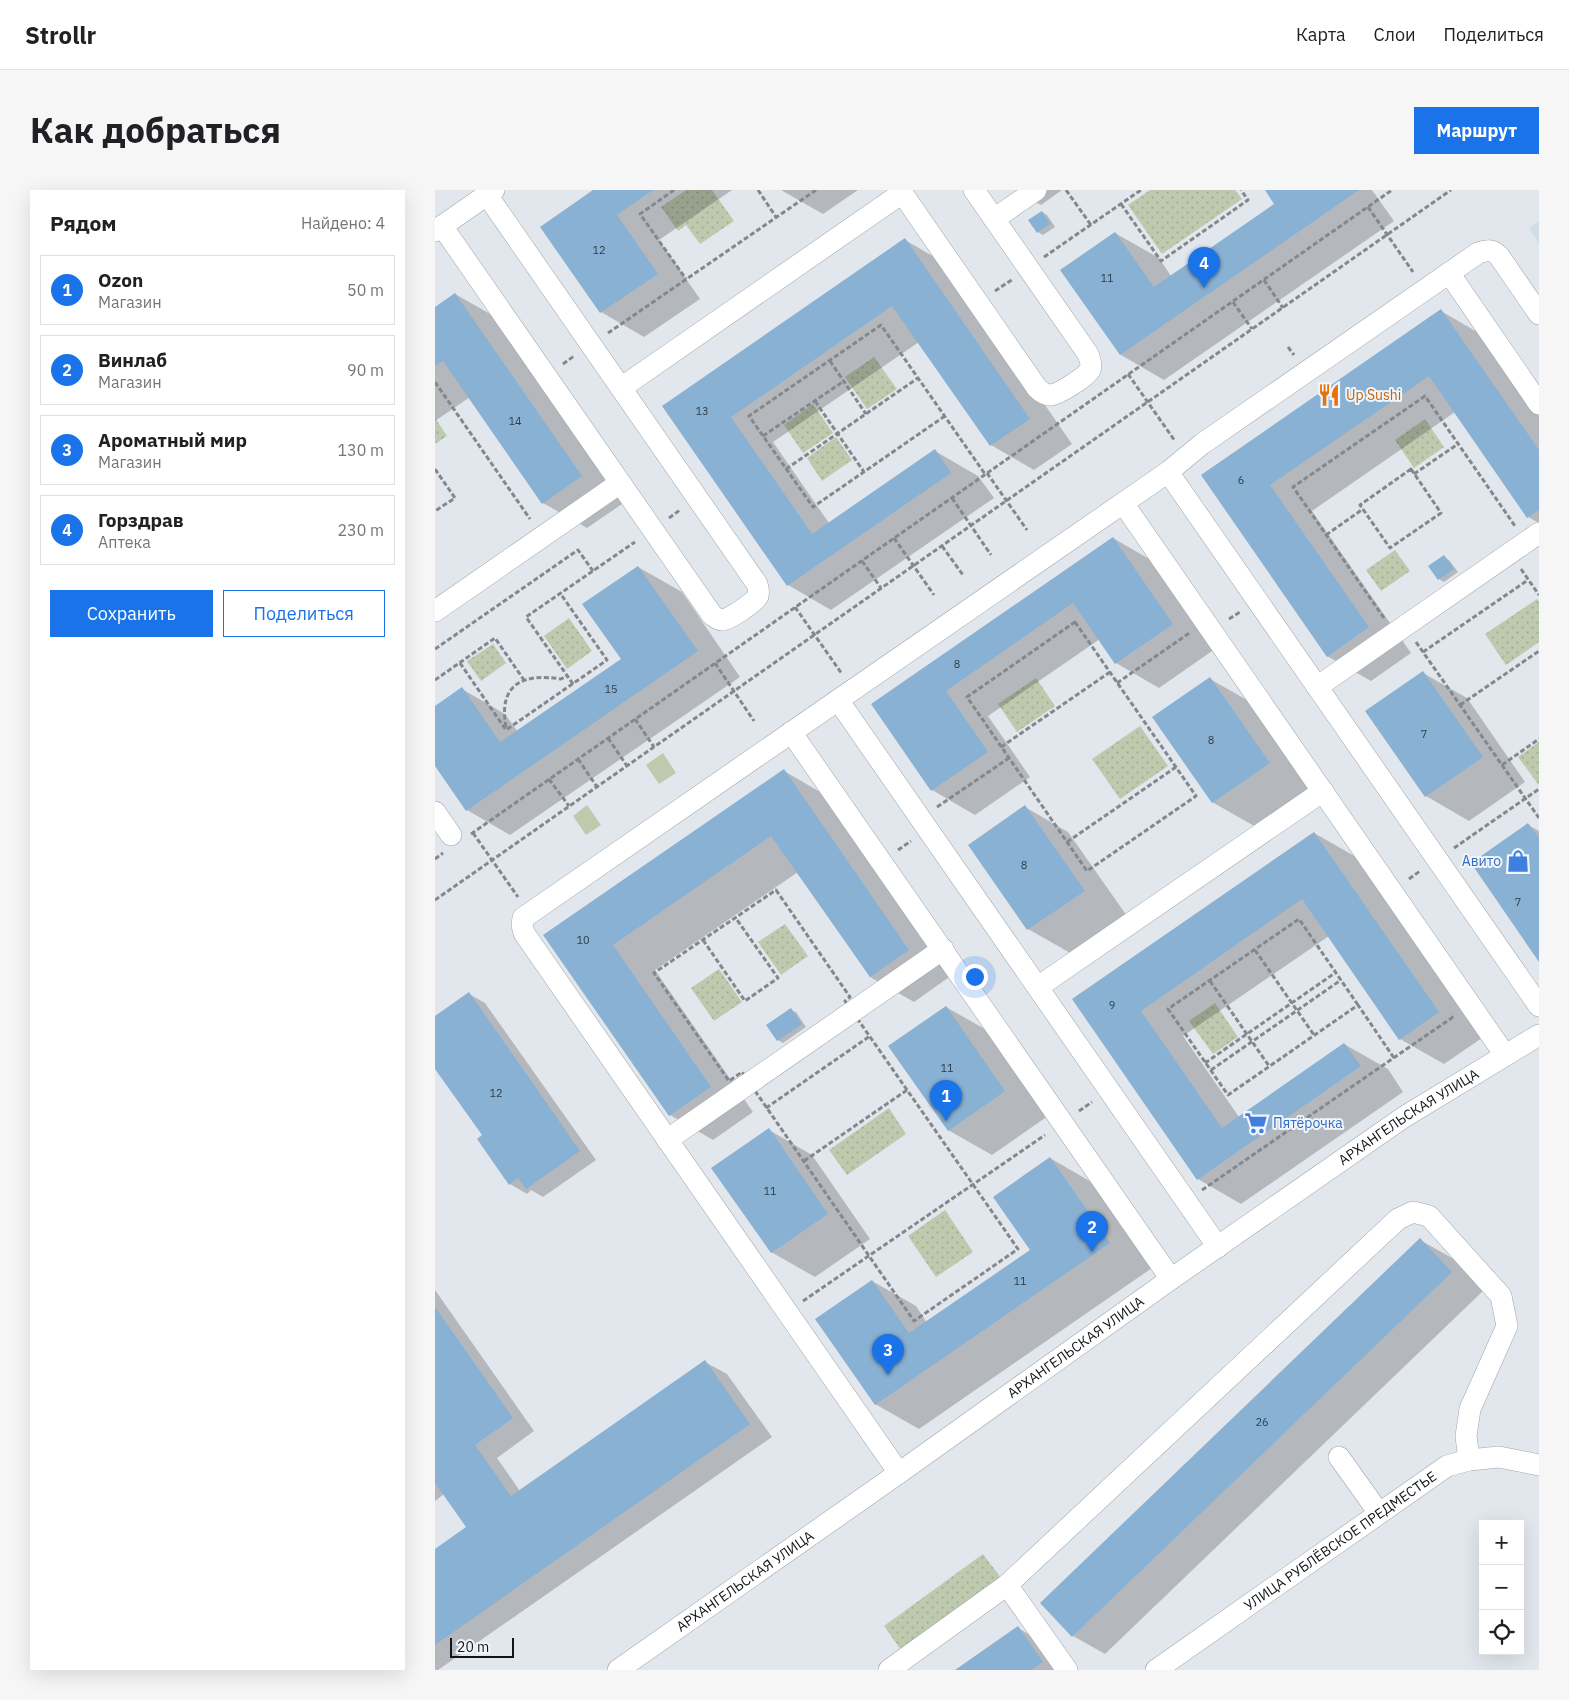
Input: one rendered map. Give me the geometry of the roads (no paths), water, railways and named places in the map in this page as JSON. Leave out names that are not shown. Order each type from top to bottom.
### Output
[{"type":"street","points":[[621,388],[901,192],[1037,388],[1041,392],[1050,395],[1060,392],[1085,375],[1090,369],[1091,362],[1088,354],[974,190]]},
{"type":"street","points":[[994,219],[1036,190]]},
{"type":"street","points":[[490,192],[621,388],[757,584],[758,596],[754,601],[729,618],[723,620],[716,619],[711,615],[439,228],[490,192]]},
{"type":"street","points":[[899,1473],[524,933],[523,918],[1168,472],[1202,444],[1478,253],[1486,250],[1494,251],[1499,256],[1539,314]]},
{"type":"street","points":[[1449,273],[1539,404]]},
{"type":"street","points":[[1168,472],[1539,1006]]},
{"type":"street","points":[[435,611],[620,483]]},
{"type":"street","points":[[1123,503],[1505,1054]]},
{"type":"street","points":[[1317,686],[1539,533]]},
{"type":"street","points":[[846,694],[1038,987],[1218,1247]]},
{"type":"street","points":[[791,732],[1171,1279]]},
{"type":"street","points":[[1038,987],[1323,791]]},
{"type":"street","points":[[435,812],[455,840]]},
{"type":"street","points":[[667,1140],[943,949]]},
{"type":"street","name":"АРХАНГЕЛЬСКАЯ УЛИЦА","points":[[619,1670],[1171,1279],[1404,1118],[1505,1054],[1539,1035]]},
{"type":"street","points":[[889,1670],[1007,1585],[1398,1219],[1413,1212],[1429,1216],[1501,1296],[1507,1326],[1470,1410],[1466,1436],[1469,1460]]},
{"type":"street","points":[[1339,1457],[1379,1513]]},
{"type":"street","name":"УЛИЦА РУБЛЁВСКОЕ ПРЕДМЕСТЬЕ","points":[[1156,1670],[1447,1466],[1469,1460],[1499,1457],[1539,1465]]},
{"type":"street","points":[[1007,1585],[1067,1670]]},
{"type":"place","name":"Горздрав","points":[[1204,288]]},
{"type":"place","name":"Up Sushi","points":[[1329,395]]},
{"type":"place","name":"Авито","points":[[1518,861]]},
{"type":"place","name":"Ozon","points":[[946,1121]]},
{"type":"place","name":"Пятёрочка","points":[[1256,1123]]},
{"type":"place","name":"Винлаб","points":[[1092,1252]]},
{"type":"place","name":"Ароматный мир","points":[[888,1375]]}]
